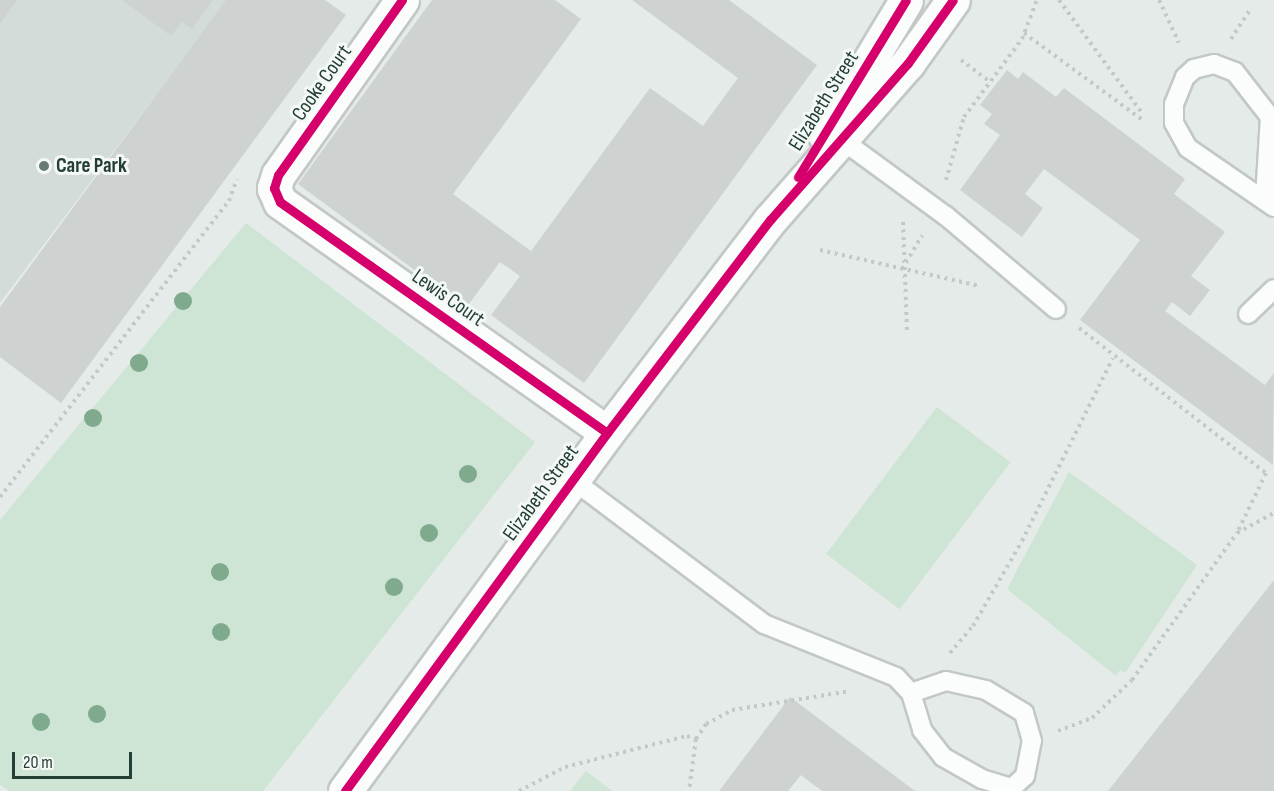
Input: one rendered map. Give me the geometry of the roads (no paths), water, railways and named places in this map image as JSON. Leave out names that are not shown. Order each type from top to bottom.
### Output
[{"type":"street","name":"Cooke Court","points":[[274,188],[402,0]]},
{"type":"street","name":"Elizabeth Street","points":[[345,791],[607,433],[770,220],[908,63],[953,0]]},
{"type":"street","name":"Elizabeth Street","points":[[770,220],[902,1]]},
{"type":"street","name":"Lewis Court","points":[[274,188],[280,202],[607,433]]},
{"type":"lane","points":[[1214,64],[1234,72],[1270,117],[1270,202],[1188,148],[1174,123],[1174,104],[1185,77],[1194,69],[1214,64]]},
{"type":"lane","points":[[842,140],[937,210],[1056,309]]},
{"type":"lane","points":[[1248,314],[1274,289]]},
{"type":"lane","points":[[573,480],[764,624],[897,677],[911,693],[922,730],[943,757],[982,778],[1013,789],[1025,776],[1032,741],[1024,713],[986,690],[946,681],[911,693]]},
{"type":"place","name":"Care Park","points":[[44,166]]}]
